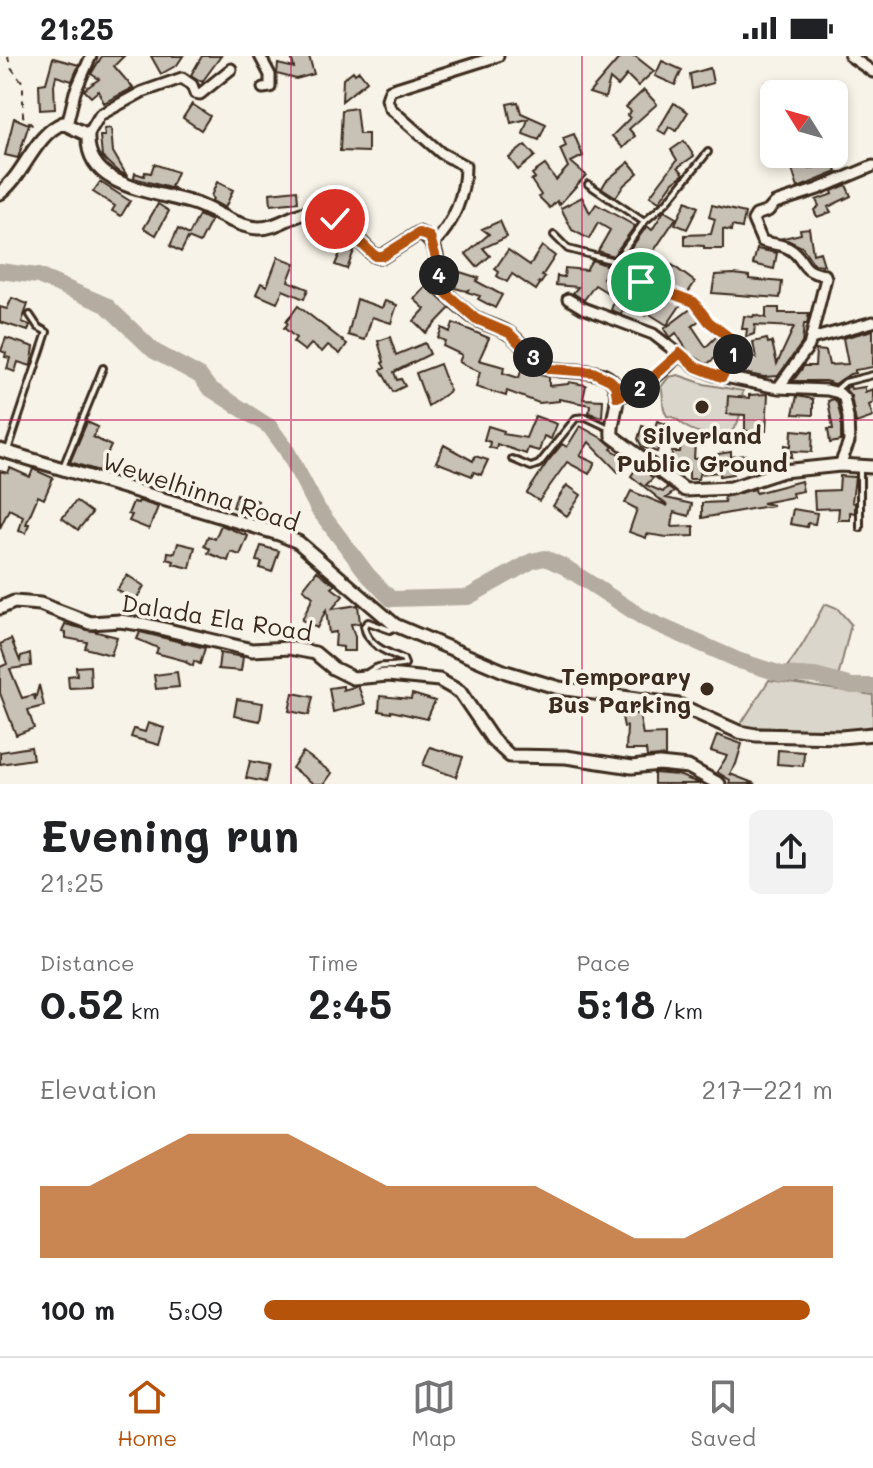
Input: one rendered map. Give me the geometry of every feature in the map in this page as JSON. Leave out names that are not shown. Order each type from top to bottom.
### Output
[{"type":"street","points":[[67,125],[75,92],[91,56]]},
{"type":"street","points":[[260,56],[270,75],[270,87],[263,88]]},
{"type":"street","points":[[433,244],[445,233],[465,188],[465,166],[441,153],[390,108],[387,99],[390,90],[498,56]]},
{"type":"street","points":[[850,56],[873,72]]},
{"type":"street","points":[[231,69],[200,94],[195,93],[192,85],[182,78],[166,81],[100,115],[88,135],[87,144],[101,172],[136,189],[195,204],[238,223],[259,228],[311,211],[335,219],[375,256],[383,256],[419,233],[430,237],[446,293],[476,319],[509,333],[538,362],[550,369],[593,372],[610,380],[615,385],[617,397],[612,436],[685,490],[731,488],[783,471],[840,465],[873,467]]},
{"type":"street","points":[[0,193],[10,185],[49,131],[63,123],[88,135]]},
{"type":"street","points":[[778,388],[811,339],[826,278],[825,275],[806,270],[788,248],[762,241],[753,220],[775,203],[873,166]]},
{"type":"street","points":[[568,299],[583,308],[639,327],[696,367],[722,377],[778,388],[834,391],[844,398],[848,417],[849,442],[840,465]]},
{"type":"street","points":[[811,339],[873,322]]},
{"type":"street","points":[[617,397],[642,387],[680,353]]},
{"type":"street","name":"Wewelhinna Road","points":[[4,451],[298,542],[395,625],[506,672],[559,688],[679,705],[739,732],[777,737],[873,734]]},
{"type":"street","name":"Dalada Ela Road","points":[[0,608],[14,602],[40,604],[90,623],[120,621],[252,650],[289,648],[315,653],[333,668],[353,678],[364,675],[439,680],[460,692],[492,739],[510,756],[566,757],[632,767],[659,764],[688,767],[719,784]]},
{"type":"lane","points":[[614,261],[644,222],[667,202],[708,152]]},
{"type":"lane","points":[[588,184],[644,222]]},
{"type":"lane","points":[[554,235],[568,249],[614,261],[641,282],[694,302],[709,322],[734,341],[736,349],[722,377]]},
{"type":"lane","points":[[4,451],[47,332],[38,327],[30,315]]},
{"type":"lane","points":[[62,470],[103,368]]},
{"type":"lane","points":[[834,391],[845,382],[873,375]]},
{"type":"lane","points":[[512,459],[531,467],[539,464],[576,418],[586,417],[611,430]]},
{"type":"lane","points":[[860,467],[860,528]]},
{"type":"lane","points":[[364,675],[383,664],[405,664],[403,659],[384,651],[369,639],[364,626],[368,622],[393,630],[395,625]]},
{"type":"path","points":[[8,56],[10,66],[23,83],[24,117],[36,129],[49,131]]},
{"type":"shaded area","name":"Silverland Public Ground","points":[[678,375],[704,384],[743,391],[738,422],[730,432],[706,434],[667,416],[661,387],[669,377]]},
{"type":"shaded area","points":[[827,604],[837,608],[851,624],[837,682],[815,676],[781,674],[800,649]]},
{"type":"shaded area","points":[[769,680],[873,695],[873,730],[827,734],[742,727]]},
{"type":"building","points":[[102,56],[124,56],[114,66],[133,88],[104,103],[98,91],[91,97],[84,90],[99,79],[91,74]]},
{"type":"building","points":[[151,56],[183,56],[177,65],[161,74]]},
{"type":"building","points":[[202,56],[221,56],[202,82],[191,75]]},
{"type":"building","points":[[291,56],[309,56],[314,74],[296,79],[277,74],[278,64],[294,68]]},
{"type":"building","points":[[621,56],[635,56],[654,71],[638,86],[627,75],[618,86],[610,79],[605,98],[589,93]]},
{"type":"building","points":[[53,58],[79,65],[72,81],[56,76],[55,109],[40,110],[39,84],[46,83]]},
{"type":"building","points":[[662,61],[682,70],[675,85],[655,76]]},
{"type":"building","points":[[710,68],[713,83],[692,89],[690,74]]},
{"type":"building","points":[[353,71],[355,74],[359,71],[367,81],[342,101],[343,79]]},
{"type":"building","points":[[644,90],[657,104],[629,129],[635,136],[623,148],[612,136],[630,118],[627,115],[631,111],[626,107]]},
{"type":"building","points":[[518,102],[521,113],[546,124],[539,140],[523,134],[528,119],[511,123],[507,104]]},
{"type":"building","points":[[674,103],[688,112],[676,131],[669,127],[665,134],[658,130]]},
{"type":"building","points":[[192,104],[210,116],[201,130],[183,118]]},
{"type":"building","points":[[356,108],[359,134],[368,134],[368,152],[340,151],[342,110]]},
{"type":"building","points":[[14,118],[29,124],[18,158],[5,155]]},
{"type":"building","points":[[111,128],[113,152],[127,176],[102,157],[100,136],[105,136],[104,129]]},
{"type":"building","points":[[574,134],[583,156],[571,162],[586,175],[559,205],[557,201],[550,208],[539,197],[541,195],[531,180],[535,178],[532,174],[545,165],[556,180],[568,167],[560,149],[566,146],[563,138]]},
{"type":"building","points":[[684,141],[694,156],[678,167],[684,174],[673,182],[659,202],[650,196],[677,160],[671,150]]},
{"type":"building","points":[[525,145],[535,156],[518,170],[509,158]]},
{"type":"building","points":[[629,162],[638,173],[616,197],[602,188],[606,181]]},
{"type":"building","points":[[154,164],[177,172],[171,187],[177,190],[134,178],[135,173],[144,176],[145,172],[151,173]]},
{"type":"building","points":[[836,168],[837,172],[798,188],[792,169]]},
{"type":"building","points":[[100,182],[130,201],[121,216],[112,211],[115,206],[93,192]]},
{"type":"building","points":[[217,182],[233,190],[225,208],[212,201]]},
{"type":"building","points":[[846,185],[851,196],[828,207],[831,212],[817,217],[814,210],[819,206],[816,200]]},
{"type":"building","points":[[297,190],[298,202],[271,205],[270,193]]},
{"type":"building","points":[[582,197],[590,213],[596,204],[635,226],[613,256],[598,251],[610,230],[598,223],[589,239],[572,230],[561,208]]},
{"type":"building","points":[[686,201],[698,207],[687,229],[675,224]]},
{"type":"building","points":[[158,204],[169,211],[156,235],[144,228]]},
{"type":"building","points":[[712,205],[745,213],[742,228],[732,226],[731,231],[723,229],[723,249],[685,245],[685,235],[711,234],[715,219],[709,217]]},
{"type":"building","points":[[664,211],[676,218],[649,258],[668,270],[672,265],[695,282],[687,294],[668,287],[652,274],[648,279],[643,278],[621,262],[647,226],[652,230]]},
{"type":"building","points":[[199,215],[211,221],[200,243],[188,238],[181,252],[170,246],[178,229],[189,235]]},
{"type":"building","points":[[500,221],[507,237],[483,248],[490,256],[477,267],[466,254],[489,234],[482,229]]},
{"type":"building","points":[[809,228],[813,254],[820,252],[824,265],[814,264],[802,247],[783,238],[801,234],[800,229]]},
{"type":"building","points":[[338,238],[355,248],[347,269],[335,265],[341,251],[334,249]]},
{"type":"building","points":[[542,246],[555,256],[536,290],[512,274],[507,282],[497,276],[499,272],[495,269],[508,250],[530,265]]},
{"type":"building","points":[[757,249],[777,253],[774,269],[753,264]]},
{"type":"building","points":[[278,257],[295,263],[288,281],[308,289],[304,299],[283,290],[277,303],[256,294],[261,283],[267,286]]},
{"type":"building","points":[[592,260],[611,267],[603,278],[614,285],[608,293],[595,285],[584,300],[573,293],[578,287],[556,285],[557,276],[564,277],[565,268],[586,270]]},
{"type":"building","points":[[460,272],[479,278],[476,281],[502,295],[495,308],[468,290],[455,288]]},
{"type":"building","points":[[715,275],[749,276],[749,279],[782,282],[780,298],[712,293]]},
{"type":"building","points":[[426,286],[450,308],[426,333],[414,321],[425,309],[414,299]]},
{"type":"building","points":[[643,289],[682,303],[667,325],[648,313],[646,316],[631,308],[629,312],[623,310],[621,314],[611,310],[617,293],[637,300]]},
{"type":"building","points":[[12,298],[28,304],[22,322],[30,325],[28,331],[0,322],[0,307],[7,309]]},
{"type":"building","points":[[357,299],[382,308],[385,301],[397,305],[391,323],[372,317],[365,340],[348,335]]},
{"type":"building","points":[[298,306],[347,344],[340,354],[328,345],[322,352],[311,344],[305,351],[293,342],[296,338],[284,328]]},
{"type":"building","points":[[692,308],[701,319],[692,326],[706,347],[718,335],[730,344],[725,357],[722,353],[707,364],[689,353],[676,333],[670,338],[664,329]]},
{"type":"building","points":[[766,308],[779,308],[779,313],[809,313],[802,343],[778,376],[764,377],[733,371],[737,360],[747,364],[749,356],[756,358],[753,342],[767,339],[768,343],[772,342],[777,364],[794,327],[755,325],[754,334],[746,337],[747,329],[742,329],[744,316],[766,318]]},
{"type":"building","points":[[453,323],[489,338],[479,360],[504,367],[503,373],[519,378],[521,371],[549,377],[549,386],[569,382],[586,385],[583,399],[603,400],[602,417],[589,413],[590,405],[559,399],[539,403],[507,391],[506,396],[476,387],[480,372],[459,362],[462,355],[443,346],[445,341],[438,338],[442,328],[450,332]]},
{"type":"building","points":[[873,330],[873,367],[855,370],[855,373],[835,384],[793,381],[804,366],[815,366],[816,350],[826,351],[829,365],[848,364],[843,338]]},
{"type":"building","points":[[390,337],[396,355],[425,343],[430,354],[394,372],[397,380],[401,379],[405,386],[393,392],[381,370],[385,368],[378,341]]},
{"type":"building","points":[[6,338],[34,347],[31,366],[18,362],[15,372],[7,369],[10,358],[1,351]]},
{"type":"building","points":[[440,364],[450,391],[428,406],[416,373]]},
{"type":"building","points":[[850,386],[851,389],[865,387],[865,392],[873,389],[873,403],[869,405],[873,417],[856,423],[851,396],[845,389]]},
{"type":"building","points":[[768,394],[766,431],[745,431],[745,415],[727,414],[728,396],[749,398],[749,395]]},
{"type":"building","points":[[797,396],[813,399],[813,415],[793,414]]},
{"type":"building","points":[[834,399],[841,418],[841,441],[830,443],[828,429],[833,429],[828,401]]},
{"type":"building","points":[[535,416],[557,424],[551,439],[544,436],[539,451],[528,448],[526,454],[497,444],[496,449],[489,447],[490,442],[484,440],[488,426],[504,431],[503,434],[526,438]]},
{"type":"building","points":[[657,421],[666,424],[657,452],[642,447],[638,439],[642,426],[649,428],[652,436]]},
{"type":"building","points":[[87,422],[98,427],[93,437],[111,446],[99,471],[70,462]]},
{"type":"building","points":[[580,426],[605,440],[613,447],[611,449],[627,459],[618,472],[589,442],[580,456],[595,463],[589,474],[567,462],[539,501],[527,493],[548,461],[562,444],[567,447]]},
{"type":"building","points":[[792,430],[813,432],[812,452],[792,451],[792,457],[784,456],[785,445],[791,446]]},
{"type":"building","points":[[681,442],[695,444],[694,459],[718,457],[718,454],[731,452],[731,457],[746,455],[747,467],[732,469],[733,474],[720,476],[720,472],[700,474],[700,471],[698,479],[689,479],[689,466],[671,465],[672,452],[680,452]]},
{"type":"building","points":[[444,445],[473,461],[475,456],[488,460],[481,475],[474,472],[472,476],[436,462]]},
{"type":"building","points":[[638,466],[653,478],[646,485],[663,492],[667,487],[674,492],[666,498],[692,504],[689,516],[674,512],[672,527],[694,526],[694,536],[647,534],[646,538],[629,532],[637,509],[625,503],[631,491],[668,506],[631,476]]},
{"type":"building","points":[[10,468],[30,477],[33,469],[53,478],[44,499],[38,496],[26,524],[29,524],[26,533],[19,531],[23,516],[9,509],[0,528],[0,471],[8,473]]},
{"type":"building","points":[[840,476],[855,477],[852,502],[855,503],[855,513],[850,512],[850,520],[838,520],[839,508],[815,509],[814,491],[839,490]]},
{"type":"building","points":[[801,481],[803,491],[792,493],[793,497],[762,503],[773,505],[702,518],[702,503],[725,502],[724,497],[755,489],[756,493]]},
{"type":"building","points":[[567,485],[581,495],[567,516],[553,506]]},
{"type":"building","points":[[237,494],[258,501],[255,510],[273,515],[270,522],[236,512],[237,508],[233,507]]},
{"type":"building","points":[[76,501],[92,513],[78,530],[62,518]]},
{"type":"building","points":[[133,502],[158,507],[149,529],[129,521],[132,515],[128,514]]},
{"type":"building","points":[[793,509],[817,513],[815,524],[808,523],[807,527],[790,524]]},
{"type":"building","points":[[221,525],[248,536],[240,555],[231,552],[228,561],[208,553],[210,549],[204,546],[208,536],[215,539]]},
{"type":"building","points":[[178,543],[195,547],[190,568],[173,564],[174,561],[167,559],[168,552],[175,553]]},
{"type":"building","points":[[261,546],[279,551],[272,572],[260,568],[262,562],[256,561]]},
{"type":"building","points":[[317,571],[343,596],[332,609],[358,605],[360,623],[351,624],[355,651],[343,651],[343,647],[335,646],[336,632],[329,633],[326,610],[317,628],[302,620],[313,597],[303,589]]},
{"type":"building","points":[[127,575],[144,586],[135,601],[117,590]]},
{"type":"building","points":[[65,624],[117,637],[111,655],[85,648],[87,642],[66,638],[66,633],[62,632]]},
{"type":"building","points":[[140,632],[205,648],[200,664],[194,661],[193,666],[156,653],[158,648],[137,639]]},
{"type":"building","points":[[11,639],[20,661],[21,656],[30,653],[31,666],[10,669],[22,698],[34,695],[35,700],[39,685],[44,706],[28,710],[34,728],[16,735],[0,693],[0,667],[7,664],[0,644]]},
{"type":"building","points":[[220,653],[243,657],[241,671],[218,669]]},
{"type":"building","points":[[90,666],[91,687],[69,688],[68,676],[77,675],[76,667]]},
{"type":"building","points":[[177,672],[179,687],[156,689],[154,675]]},
{"type":"building","points":[[343,686],[343,690],[358,686],[365,704],[333,712],[329,688]]},
{"type":"building","points":[[293,693],[313,697],[309,715],[289,711]]},
{"type":"building","points":[[412,694],[435,701],[427,719],[379,711],[380,696],[411,699]]},
{"type":"building","points":[[237,699],[263,703],[260,721],[234,716]]},
{"type":"building","points":[[639,713],[643,735],[665,734],[665,756],[647,757],[646,750],[626,750],[627,726],[624,727],[622,717]]},
{"type":"building","points":[[148,723],[164,728],[159,745],[131,737],[134,729],[145,732]]},
{"type":"building","points":[[717,735],[742,744],[730,774],[756,784],[729,784],[730,780],[717,772],[727,756],[711,751]]},
{"type":"building","points":[[31,747],[33,759],[0,764],[0,752]]},
{"type":"building","points":[[430,747],[463,757],[456,777],[423,765]]},
{"type":"building","points":[[778,750],[804,752],[803,766],[777,764]]},
{"type":"building","points":[[303,752],[332,773],[324,784],[314,784],[292,768]]},
{"type":"building","points":[[250,761],[269,765],[265,782],[246,778]]},
{"type":"building","points":[[654,773],[678,775],[701,784],[654,784]]},
{"type":"waterway","points":[[0,271],[38,276],[106,305],[154,351],[200,376],[209,388],[270,427],[286,449],[318,509],[368,575],[391,599],[468,597],[532,561],[545,558],[565,567],[645,619],[740,661],[781,674],[815,676],[852,686],[873,686]]},
{"type":"place","name":"Silverland Public Ground","points":[[702,407]]},
{"type":"place","name":"Temporary Bus Parking","points":[[707,689]]},
{"type":"route","points":[[335,219],[375,256],[383,256],[419,233],[430,237],[446,293],[476,319],[509,333],[538,362],[550,369],[593,372],[610,380],[615,385],[617,397],[642,387],[680,353],[696,367],[722,377],[736,343],[709,322],[694,302],[641,282]]}]
